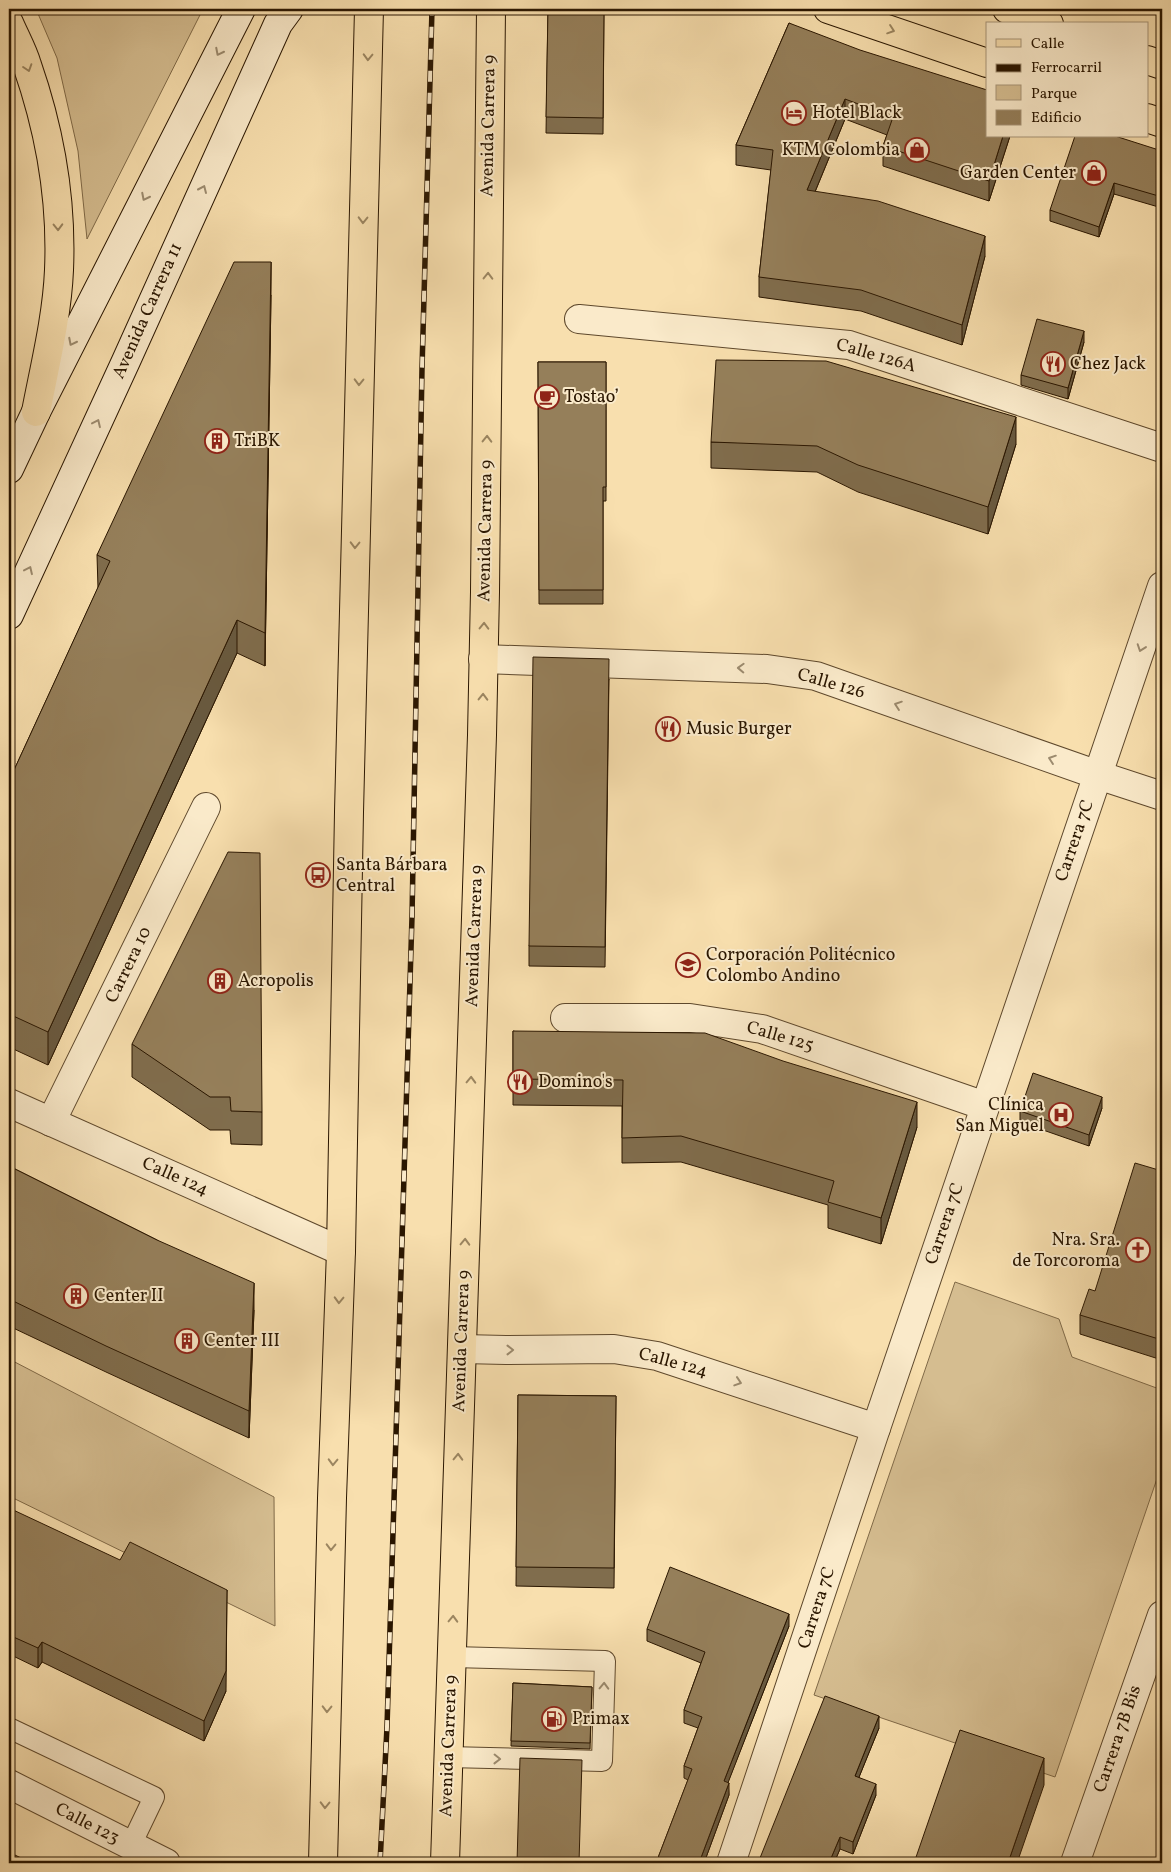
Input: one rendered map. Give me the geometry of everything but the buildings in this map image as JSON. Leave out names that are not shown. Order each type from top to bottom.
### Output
[{"type":"main road","points":[[323,1863],[332,1498],[341,1251],[369,9]]},
{"type":"main road","name":"Avenida Carrera 9","points":[[444,1863],[483,659],[490,9]]},
{"type":"main road","points":[[828,9],[986,63]]},
{"type":"main road","points":[[1008,9],[1044,22]]},
{"type":"main road","points":[[9,23],[27,63],[47,130],[58,200],[59,270],[50,340],[36,412]]},
{"type":"main road","points":[[1148,60],[1162,65]]},
{"type":"main road","points":[[1148,118],[1162,123]]},
{"type":"street","points":[[9,469],[36,412],[241,9]]},
{"type":"street","name":"Avenida Carrera 11","points":[[9,615],[278,24],[288,9]]},
{"type":"street","name":"Calle 126A","points":[[579,319],[849,345],[1162,448]]},
{"type":"street","name":"Carrera 7C","points":[[731,1863],[876,1428],[1162,586]]},
{"type":"street","name":"Calle 126","points":[[483,659],[767,669],[816,676],[1162,796]]},
{"type":"street","name":"Carrera 10","points":[[51,1122],[206,807]]},
{"type":"street","name":"Calle 125","points":[[565,1018],[690,1018],[762,1028],[985,1106]]},
{"type":"street","name":"Calle 124","points":[[9,1103],[341,1251]]},
{"type":"street","name":"Calle 124","points":[[462,1349],[614,1349],[657,1356],[876,1428]]},
{"type":"street","name":"Carrera 7B Bis","points":[[1075,1863],[1162,1615]]},
{"type":"street","name":"Calle 123","points":[[9,1784],[126,1854],[166,1863]]},
{"type":"lane","points":[[448,1757],[602,1761],[605,1661],[452,1657]]},
{"type":"lane","points":[[9,1728],[154,1797],[126,1854]]},
{"type":"green space","points":[[36,9],[203,9],[87,239],[78,151],[57,58]]},
{"type":"green space","points":[[955,1282],[1059,1319],[1072,1357],[1162,1390],[1162,1464],[1055,1777],[814,1695]]},
{"type":"green space","points":[[9,1359],[274,1497],[275,1626],[9,1496]]},
{"type":"railway","points":[[380,1863],[387,1727],[412,917],[422,369],[432,9]]},
{"type":"place","name":"Hotel Black","points":[[794,113]]},
{"type":"place","name":"KTM Colombia","points":[[917,150]]},
{"type":"place","name":"Garden Center","points":[[1094,173]]},
{"type":"place","name":"Chez Jack","points":[[1053,364]]},
{"type":"place","name":"Tostao’","points":[[547,397]]},
{"type":"place","name":"TriBK","points":[[217,441]]},
{"type":"place","name":"Music Burger","points":[[668,729]]},
{"type":"place","name":"Santa Bárbara Central","points":[[318,875]]},
{"type":"place","name":"Corporación Politécnico Colombo Andino","points":[[688,965]]},
{"type":"place","name":"Acropolis","points":[[220,981]]},
{"type":"place","name":"Domino's","points":[[520,1082]]},
{"type":"place","name":"Clínica San Miguel","points":[[1061,1115]]},
{"type":"place","name":"Nra. Sra. de Torcoroma","points":[[1138,1250]]},
{"type":"place","name":"Center II","points":[[76,1296]]},
{"type":"place","name":"Center III","points":[[187,1341]]},
{"type":"place","name":"Primax","points":[[554,1719]]}]
